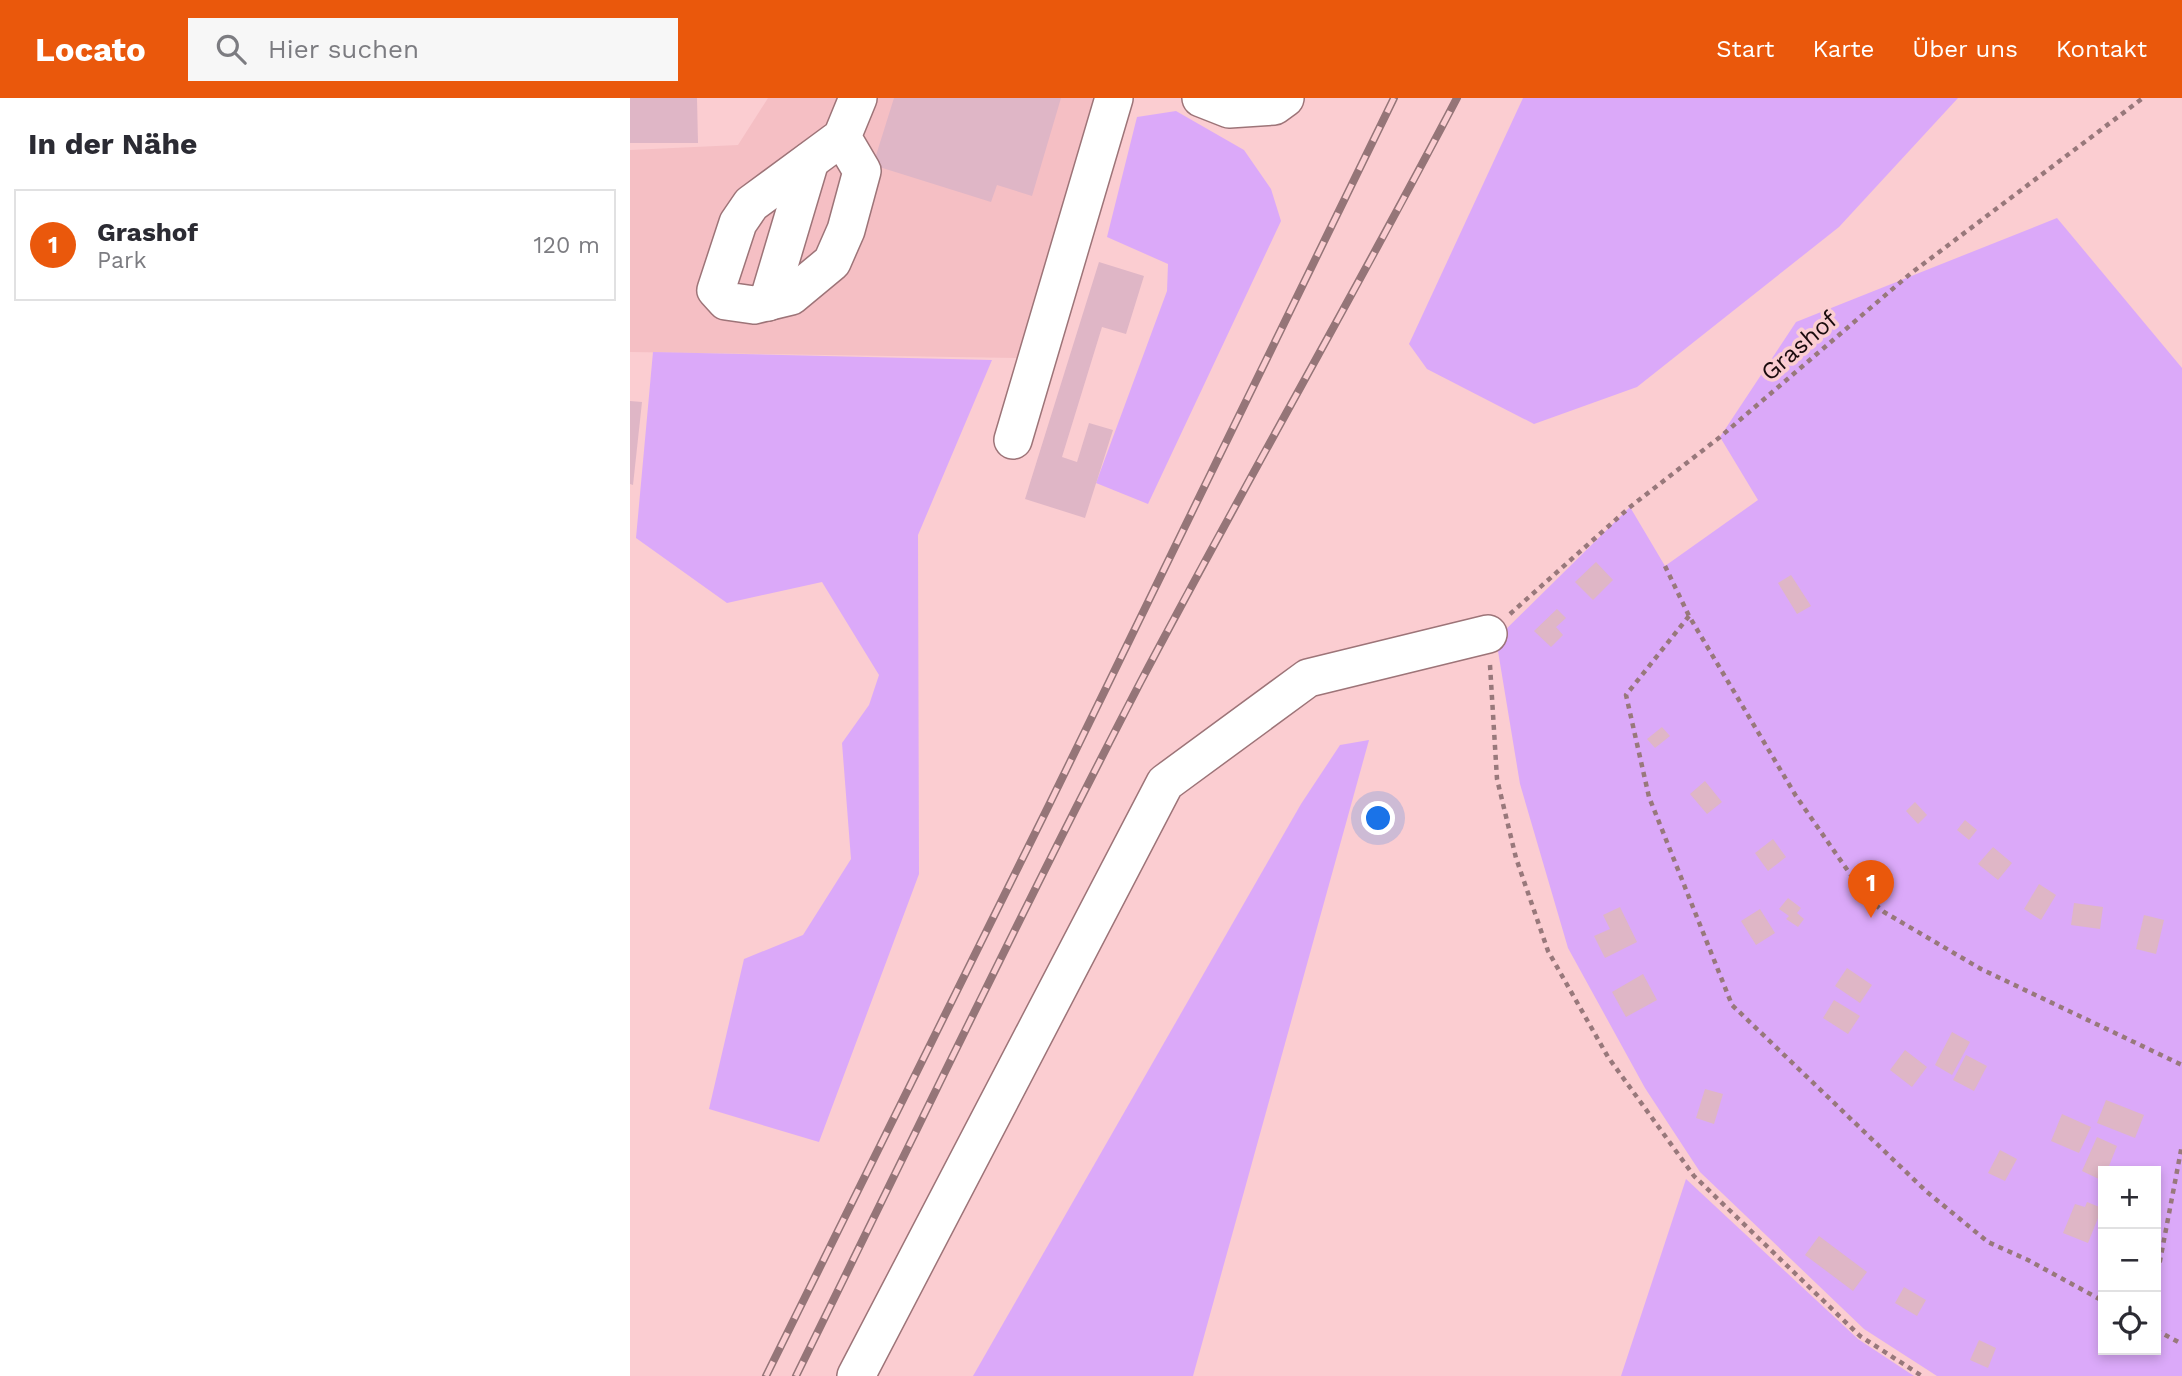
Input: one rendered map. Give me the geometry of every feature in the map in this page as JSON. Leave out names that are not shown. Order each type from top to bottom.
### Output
[{"type":"lane","points":[[842,137],[862,171],[846,230],[832,262],[790,296],[754,305],[726,301],[716,290],[738,223],[751,204],[842,137],[853,116],[858,98]]},
{"type":"lane","points":[[1013,440],[1114,98]]},
{"type":"lane","points":[[1201,98],[1229,109],[1274,106],[1285,98]]},
{"type":"lane","points":[[768,302],[810,161]]},
{"type":"lane","points":[[856,1376],[1165,783],[1308,678],[1488,634]]},
{"type":"path","name":"Grashof","points":[[1488,634],[1630,507],[1720,437],[1910,274],[2143,98]]},
{"type":"path","points":[[1665,566],[1689,616],[1796,796],[1866,897],[1884,912],[1981,969],[2182,1065]]},
{"type":"path","points":[[1689,616],[1626,695],[1648,797],[1732,1005],[1927,1192],[1988,1242],[2028,1260],[2098,1298]]},
{"type":"path","points":[[1488,634],[1497,779],[1516,858],[1548,951],[1608,1057],[1694,1176],[1860,1336],[1922,1376]]},
{"type":"path","points":[[2161,1256],[2182,1145]]},
{"type":"path","points":[[2161,1333],[2182,1344]]},
{"type":"shaded area","points":[[768,98],[1098,98],[1022,358],[630,352],[630,150],[738,145]]},
{"type":"shaded area","points":[[1523,98],[1958,98],[1839,227],[1637,387],[1534,424],[1427,369],[1409,344]]},
{"type":"shaded area","points":[[1176,111],[1244,150],[1271,189],[1281,221],[1148,504],[1096,483],[1167,291],[1168,264],[1107,237],[1137,117]]},
{"type":"shaded area","points":[[2057,218],[2182,368],[2182,1376],[1937,1376],[1864,1329],[1700,1172],[1645,1088],[1568,948],[1520,784],[1496,639],[1630,507],[1665,566],[1758,500],[1720,437],[1796,322]]},
{"type":"shaded area","points":[[653,352],[992,360],[918,535],[919,874],[819,1142],[709,1109],[744,959],[803,935],[851,859],[842,743],[869,705],[879,675],[822,582],[727,603],[636,538]]},
{"type":"shaded area","points":[[1369,740],[1193,1376],[973,1376],[1301,804],[1340,745]]},
{"type":"shaded area","points":[[1686,1179],[1858,1339],[1914,1376],[1621,1376]]},
{"type":"building","points":[[630,98],[697,98],[698,143],[630,143]]},
{"type":"building","points":[[894,98],[1061,98],[1032,196],[997,185],[991,202],[873,165]]},
{"type":"building","points":[[1099,262],[1144,276],[1126,334],[1102,327],[1062,457],[1077,462],[1089,423],[1113,430],[1085,518],[1025,499]]},
{"type":"building","points":[[630,401],[642,402],[633,485],[630,484]]},
{"type":"building","points":[[1596,562],[1613,580],[1593,600],[1575,582]]},
{"type":"building","points":[[1791,575],[1811,606],[1797,614],[1778,583]]},
{"type":"building","points":[[1557,609],[1566,618],[1556,627],[1563,635],[1551,647],[1534,631]]},
{"type":"building","points":[[1662,727],[1670,736],[1655,748],[1647,739]]},
{"type":"building","points":[[1705,781],[1722,802],[1707,814],[1690,794]]},
{"type":"building","points":[[1915,802],[1927,815],[1918,824],[1906,811]]},
{"type":"building","points":[[1965,820],[1977,830],[1969,840],[1957,830]]},
{"type":"building","points":[[1773,839],[1786,857],[1768,871],[1755,853]]},
{"type":"building","points":[[1993,847],[2012,863],[1998,880],[1978,864]]},
{"type":"building","points":[[2039,884],[2056,895],[2041,920],[2024,909]]},
{"type":"building","points":[[1788,898],[1801,908],[1797,913],[1804,919],[1798,927],[1786,919],[1789,916],[1779,909]]},
{"type":"building","points":[[2074,903],[2103,907],[2100,929],[2071,925]]},
{"type":"building","points":[[1620,907],[1637,942],[1605,958],[1594,936],[1610,929],[1603,915]]},
{"type":"building","points":[[1760,909],[1775,933],[1756,945],[1741,921]]},
{"type":"building","points":[[2144,915],[2164,920],[2156,954],[2136,949]]},
{"type":"building","points":[[1847,968],[1872,985],[1860,1003],[1835,986]]},
{"type":"building","points":[[1643,974],[1657,1000],[1626,1017],[1612,992]]},
{"type":"building","points":[[1834,1000],[1860,1016],[1848,1034],[1823,1018]]},
{"type":"building","points":[[1952,1032],[1970,1042],[1952,1075],[1935,1065]]},
{"type":"building","points":[[1905,1050],[1927,1067],[1912,1087],[1890,1070]]},
{"type":"building","points":[[1966,1055],[1987,1066],[1974,1091],[1953,1080]]},
{"type":"building","points":[[1705,1089],[1723,1094],[1714,1124],[1696,1118]]},
{"type":"building","points":[[2106,1100],[2144,1115],[2135,1138],[2097,1123]]},
{"type":"building","points":[[2062,1114],[2091,1127],[2079,1153],[2051,1141]]},
{"type":"building","points":[[2097,1137],[2117,1146],[2109,1166],[2098,1166],[2098,1179],[2082,1171]]},
{"type":"building","points":[[2000,1150],[2017,1159],[2005,1181],[1988,1173]]},
{"type":"building","points":[[2087,1202],[2098,1206],[2098,1218],[2088,1243],[2063,1233],[2075,1204],[2085,1207]]},
{"type":"building","points":[[1819,1236],[1867,1272],[1853,1291],[1805,1255]]},
{"type":"building","points":[[1904,1287],[1926,1300],[1917,1316],[1895,1303]]},
{"type":"building","points":[[1979,1340],[1996,1348],[1988,1368],[1970,1360]]},
{"type":"railway","points":[[766,1376],[1049,805],[1394,98]]},
{"type":"railway","points":[[796,1376],[1009,942],[1140,683],[1457,98]]},
{"type":"place","name":"Grashof","points":[[1871,918]]}]
